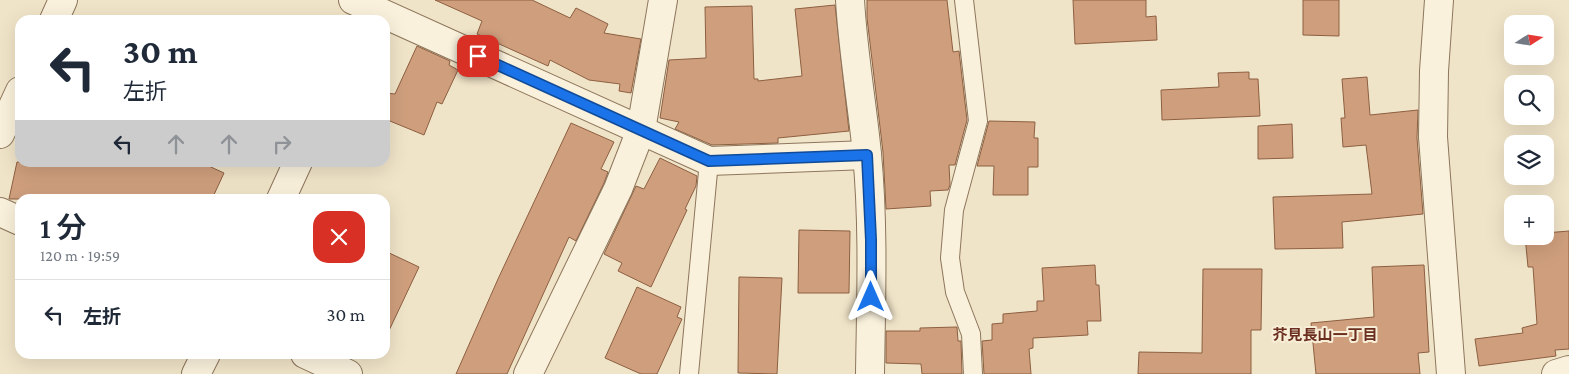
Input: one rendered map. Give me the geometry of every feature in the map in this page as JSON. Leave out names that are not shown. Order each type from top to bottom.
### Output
[{"type":"street","points":[[56,15],[63,0]]},
{"type":"street","points":[[528,374],[618,189],[641,130],[663,0]]},
{"type":"street","points":[[850,0],[852,34],[867,155],[871,240],[870,374]]},
{"type":"street","points":[[1439,0],[1434,71],[1433,137],[1451,374]]},
{"type":"street","points":[[375,9],[388,15]]},
{"type":"street","points":[[390,16],[709,161],[867,155]]},
{"type":"street","points":[[0,134],[15,102]]},
{"type":"street","points":[[282,194],[296,167]]},
{"type":"street","points":[[0,212],[15,220]]},
{"type":"street","points":[[196,374],[204,359]]},
{"type":"street","points":[[316,359],[348,374]]},
{"type":"street","points":[[1556,374],[1569,370]]},
{"type":"lane","points":[[964,0],[978,120],[954,210],[950,258],[955,292],[971,334],[973,374]]},
{"type":"lane","points":[[689,374],[709,161]]},
{"type":"building","points":[[435,0],[532,0],[570,18],[576,8],[608,24],[604,33],[641,39],[631,93],[619,91],[620,84],[589,80],[550,60],[548,66],[477,34],[482,21]]},
{"type":"building","points":[[867,0],[947,0],[953,52],[959,51],[967,120],[955,165],[949,165],[950,185],[948,190],[930,191],[931,206],[886,209],[883,152],[867,18]]},
{"type":"building","points":[[1073,0],[1146,0],[1146,17],[1156,16],[1157,40],[1075,44]]},
{"type":"building","points":[[1303,0],[1339,0],[1339,36],[1303,35]]},
{"type":"building","points":[[835,5],[849,131],[778,138],[778,143],[712,145],[675,129],[679,122],[660,118],[669,60],[706,58],[705,7],[752,6],[754,79],[758,79],[758,81],[802,76],[795,9]]},
{"type":"building","points":[[417,46],[450,61],[449,65],[458,70],[442,104],[437,102],[424,135],[390,121],[390,94],[395,94]]},
{"type":"building","points":[[1249,72],[1249,79],[1258,79],[1260,116],[1162,120],[1161,90],[1219,87],[1218,73]]},
{"type":"building","points":[[1367,77],[1370,115],[1418,110],[1417,138],[1423,214],[1342,222],[1343,248],[1275,249],[1273,197],[1372,194],[1366,145],[1343,147],[1341,118],[1345,118],[1342,79]]},
{"type":"building","points":[[989,121],[1035,122],[1034,138],[1038,138],[1038,167],[1028,167],[1028,195],[993,195],[994,166],[977,166]]},
{"type":"building","points":[[571,123],[614,142],[601,169],[608,172],[604,183],[576,241],[569,237],[507,374],[456,374],[498,279]]},
{"type":"building","points":[[1292,124],[1293,158],[1258,159],[1258,126]]},
{"type":"building","points":[[660,158],[697,176],[696,186],[685,209],[687,210],[651,287],[618,271],[622,263],[604,254],[636,186],[644,189]]},
{"type":"building","points":[[16,167],[211,167],[224,173],[214,194],[15,194],[15,199],[9,199]]},
{"type":"building","points":[[799,230],[850,231],[849,293],[798,293]]},
{"type":"building","points":[[1569,231],[1569,349],[1555,350],[1556,356],[1479,366],[1475,339],[1523,333],[1522,328],[1537,324],[1533,267],[1528,267],[1526,245],[1554,245],[1554,232]]},
{"type":"building","points":[[390,253],[419,267],[390,328]]},
{"type":"building","points":[[1095,265],[1096,285],[1099,285],[1101,321],[1087,321],[1088,335],[1033,338],[1033,348],[1029,349],[1031,374],[984,374],[982,341],[992,340],[992,324],[1003,323],[1003,314],[1037,311],[1037,301],[1044,301],[1042,268]]},
{"type":"building","points":[[1424,265],[1429,352],[1418,353],[1420,374],[1316,374],[1311,323],[1374,317],[1372,267]]},
{"type":"building","points":[[1203,269],[1262,269],[1261,330],[1251,330],[1251,374],[1138,374],[1139,352],[1202,353]]},
{"type":"building","points":[[739,277],[782,278],[777,374],[738,373]]},
{"type":"building","points":[[637,287],[681,307],[677,317],[682,319],[657,374],[641,374],[605,358]]},
{"type":"building","points":[[957,327],[958,341],[961,341],[962,374],[922,374],[921,364],[886,363],[886,331],[920,331],[920,328]]},
{"type":"district","name":"芥見長山一丁目","points":[[1325,335]]},
{"type":"route","points":[[478,56],[709,161],[867,155],[871,240],[871,297]]}]
